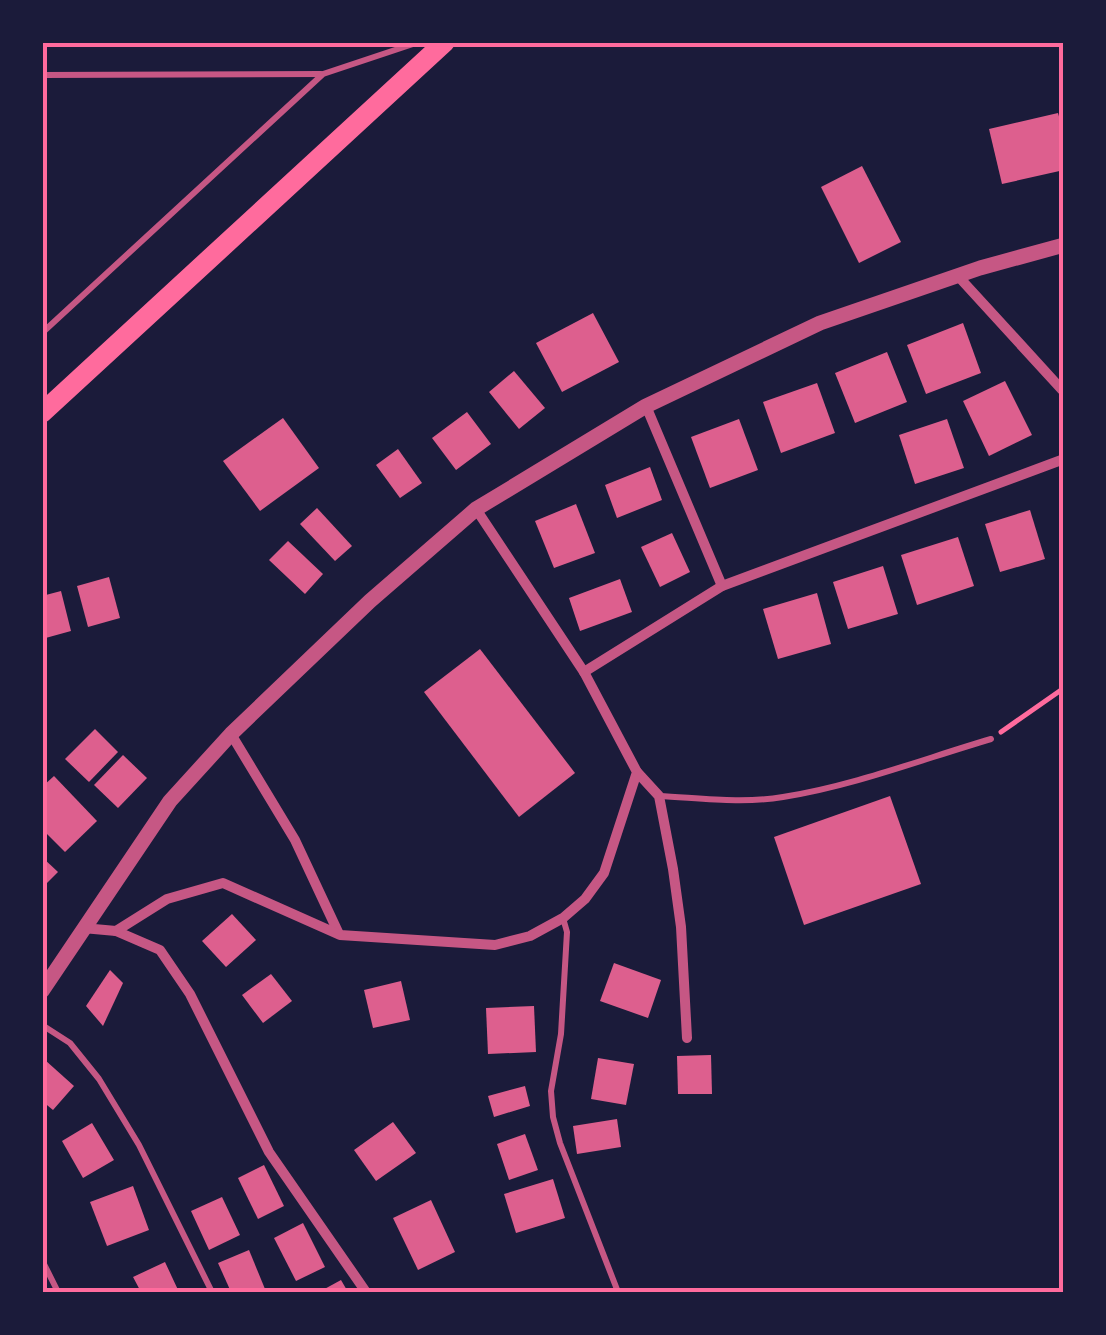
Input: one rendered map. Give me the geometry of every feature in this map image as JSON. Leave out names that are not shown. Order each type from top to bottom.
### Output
[{"type":"highway","points":[[42,413],[445,42]]},
{"type":"street","points":[[42,991],[170,801],[231,734],[370,600],[476,509],[646,406],[820,323],[957,276],[1064,245]]},
{"type":"street","points":[[957,276],[1064,392]]},
{"type":"street","points":[[646,406],[722,586]]},
{"type":"street","points":[[584,672],[722,586],[1064,459]]},
{"type":"street","points":[[476,509],[584,672],[637,772],[659,796],[681,928],[687,1038]]},
{"type":"street","points":[[231,734],[295,840],[340,935]]},
{"type":"street","points":[[116,931],[167,898],[222,882],[340,935],[495,945],[530,936],[563,918],[585,899],[604,873],[637,772]]},
{"type":"street","points":[[82,928],[116,931],[160,950],[190,994],[270,1152],[366,1292]]},
{"type":"lane","points":[[42,75],[323,74],[419,42]]},
{"type":"lane","points":[[42,333],[323,74]]},
{"type":"lane","points":[[659,796],[780,798],[991,739]]},
{"type":"lane","points":[[563,918],[567,932],[553,1117],[618,1292]]},
{"type":"lane","points":[[42,1025],[70,1043],[99,1080],[139,1145],[212,1292]]},
{"type":"lane","points":[[42,1260],[58,1292]]},
{"type":"path","points":[[991,739],[1064,688]]},
{"type":"building","points":[[1058,113],[1064,134],[1064,170],[1002,184],[989,129]]},
{"type":"building","points":[[862,166],[901,242],[859,263],[821,187]]},
{"type":"building","points":[[593,313],[619,362],[562,392],[536,343]]},
{"type":"building","points":[[963,323],[981,373],[926,394],[907,345]]},
{"type":"building","points":[[887,352],[907,402],[855,423],[835,373]]},
{"type":"building","points":[[514,371],[545,408],[519,429],[489,392]]},
{"type":"building","points":[[1005,381],[1032,435],[989,456],[963,401]]},
{"type":"building","points":[[817,383],[835,433],[781,453],[763,402]]},
{"type":"building","points":[[467,412],[491,444],[456,470],[432,438]]},
{"type":"building","points":[[283,418],[319,468],[260,511],[223,461]]},
{"type":"building","points":[[739,419],[758,470],[710,488],[691,437]]},
{"type":"building","points":[[947,419],[964,468],[915,484],[899,435]]},
{"type":"building","points":[[398,449],[422,483],[400,498],[376,465]]},
{"type":"building","points":[[650,467],[662,500],[617,518],[605,485]]},
{"type":"building","points":[[576,504],[595,553],[554,568],[535,521]]},
{"type":"building","points":[[317,508],[352,546],[335,561],[300,524]]},
{"type":"building","points":[[1030,510],[1045,559],[1000,572],[985,524]]},
{"type":"building","points":[[672,533],[690,572],[660,587],[641,547]]},
{"type":"building","points":[[958,537],[974,586],[917,605],[901,555]]},
{"type":"building","points":[[288,541],[323,574],[305,594],[269,560]]},
{"type":"building","points":[[883,566],[898,614],[848,629],[833,582]]},
{"type":"building","points":[[109,577],[120,618],[88,627],[77,586]]},
{"type":"building","points":[[620,579],[632,612],[580,631],[569,598]]},
{"type":"building","points":[[61,591],[71,631],[42,639],[42,596]]},
{"type":"building","points":[[817,593],[831,644],[778,659],[763,609]]},
{"type":"building","points":[[480,649],[575,773],[519,817],[424,692]]},
{"type":"building","points":[[95,729],[118,752],[89,782],[65,759]]},
{"type":"building","points":[[123,755],[147,778],[118,808],[94,785]]},
{"type":"building","points":[[54,776],[97,821],[65,852],[42,829],[42,787]]},
{"type":"building","points":[[890,796],[921,884],[804,925],[774,837]]},
{"type":"building","points":[[42,857],[58,872],[42,888]]},
{"type":"building","points":[[232,914],[256,940],[226,967],[202,941]]},
{"type":"building","points":[[614,963],[661,980],[648,1018],[600,1001]]},
{"type":"building","points":[[110,970],[123,983],[103,1026],[86,1006]]},
{"type":"building","points":[[271,974],[292,1001],[263,1023],[242,995]]},
{"type":"building","points":[[401,981],[410,1020],[373,1028],[364,990]]},
{"type":"building","points":[[534,1006],[536,1052],[488,1054],[486,1008]]},
{"type":"building","points":[[711,1055],[712,1094],[678,1094],[677,1056]]},
{"type":"building","points":[[598,1058],[634,1064],[626,1105],[591,1099]]},
{"type":"building","points":[[45,1060],[74,1086],[53,1110],[42,1101]]},
{"type":"building","points":[[525,1086],[530,1106],[494,1117],[488,1096]]},
{"type":"building","points":[[617,1119],[621,1147],[577,1154],[573,1126]]},
{"type":"building","points":[[393,1122],[416,1153],[376,1181],[354,1150]]},
{"type":"building","points":[[92,1123],[114,1160],[83,1178],[62,1141]]},
{"type":"building","points":[[525,1134],[538,1170],[509,1180],[497,1144]]},
{"type":"building","points":[[264,1165],[284,1206],[258,1219],[238,1178]]},
{"type":"building","points":[[553,1179],[565,1218],[516,1233],[504,1194]]},
{"type":"building","points":[[133,1186],[149,1230],[107,1246],[90,1202]]},
{"type":"building","points":[[222,1197],[240,1235],[209,1250],[191,1211]]},
{"type":"building","points":[[431,1200],[455,1252],[418,1270],[393,1218]]},
{"type":"building","points":[[303,1223],[325,1267],[296,1281],[274,1238]]},
{"type":"building","points":[[249,1250],[265,1289],[231,1292],[218,1263]]},
{"type":"building","points":[[165,1262],[179,1292],[141,1292],[133,1277]]},
{"type":"building","points":[[341,1280],[348,1292],[319,1292]]}]
